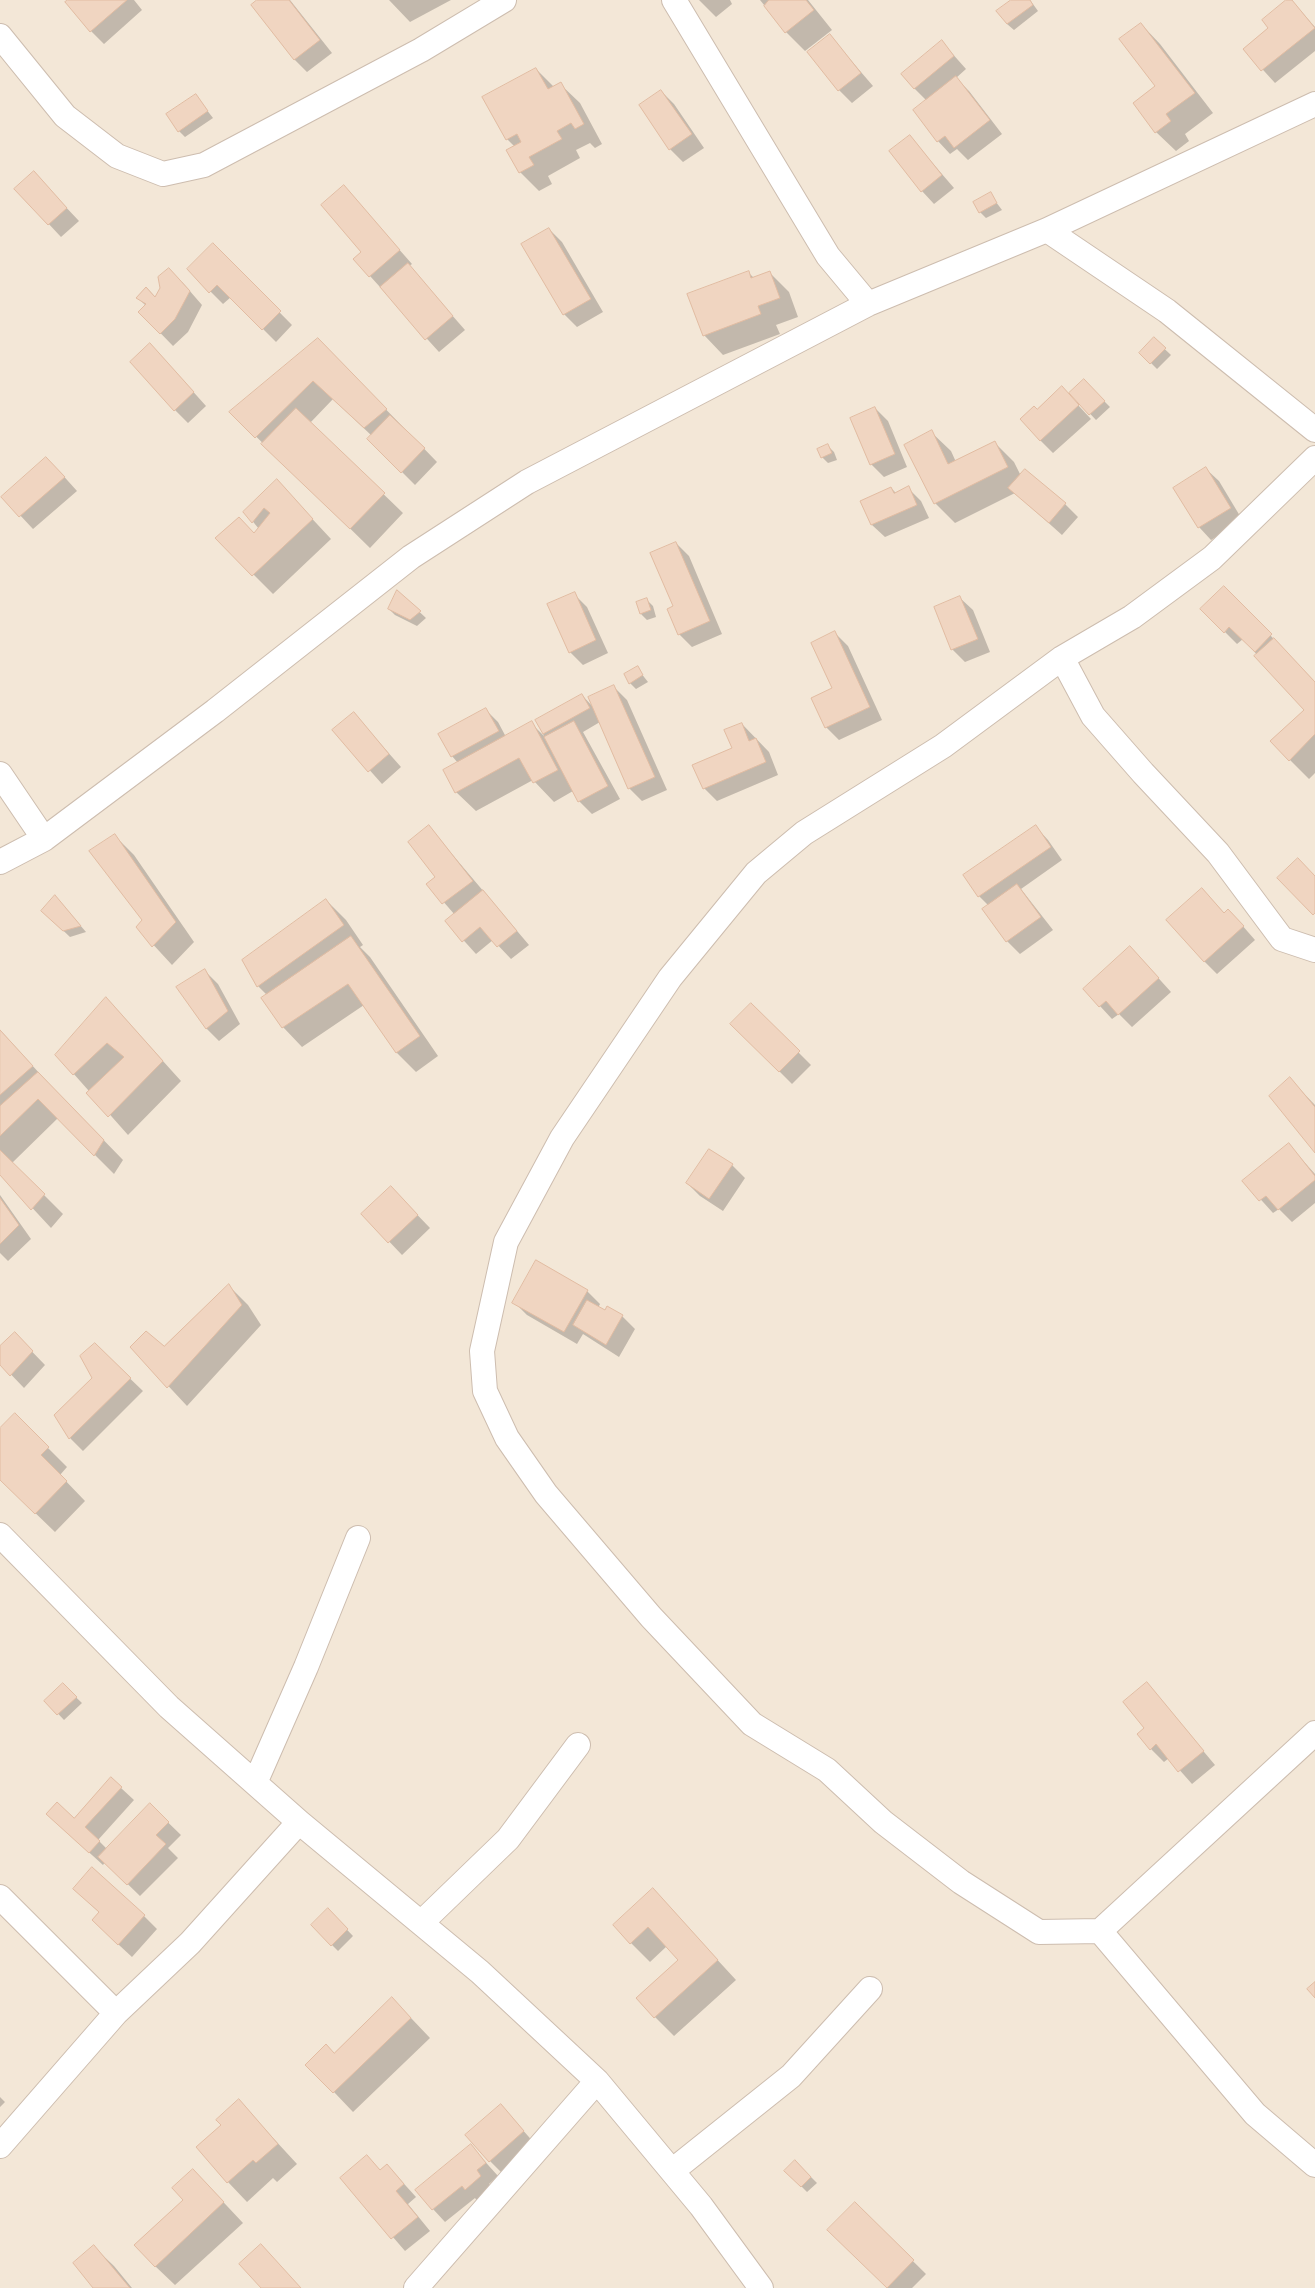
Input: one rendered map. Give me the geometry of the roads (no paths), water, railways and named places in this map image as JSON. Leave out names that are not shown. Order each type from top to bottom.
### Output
[{"type":"street","points":[[0,36],[65,116],[117,156],[163,174],[204,164],[421,50],[504,0]]},
{"type":"street","points":[[674,0],[828,256],[868,304]]},
{"type":"street","points":[[0,862],[44,840],[215,711],[411,557],[527,482],[868,304],[1047,230],[1315,104]]},
{"type":"street","points":[[1047,230],[1167,311],[1315,430]]},
{"type":"street","points":[[1315,458],[1212,558],[1132,617],[1062,658],[943,746],[804,833],[756,873],[670,978],[562,1138],[506,1242],[482,1351],[485,1391],[506,1438],[546,1494],[651,1617],[752,1724],[827,1770],[883,1822],[906,1840],[961,1882],[1039,1932],[1100,1931],[1315,1733]]},
{"type":"street","points":[[1062,658],[1093,716],[1218,853],[1282,939],[1315,950]]},
{"type":"street","points":[[0,774],[44,840]]},
{"type":"street","points":[[0,1535],[169,1707],[299,1822],[480,1972],[597,2081],[701,2206],[761,2288]]},
{"type":"street","points":[[255,1783],[306,1667],[358,1538]]},
{"type":"street","points":[[421,1923],[508,1839],[578,1745]]},
{"type":"street","points":[[0,2146],[116,2012],[190,1943],[299,1822]]},
{"type":"street","points":[[0,1897],[116,2012]]},
{"type":"street","points":[[1100,1931],[1255,2114],[1315,2165]]},
{"type":"street","points":[[672,2171],[791,2076],[870,1988]]},
{"type":"street","points":[[416,2288],[597,2081]]}]
